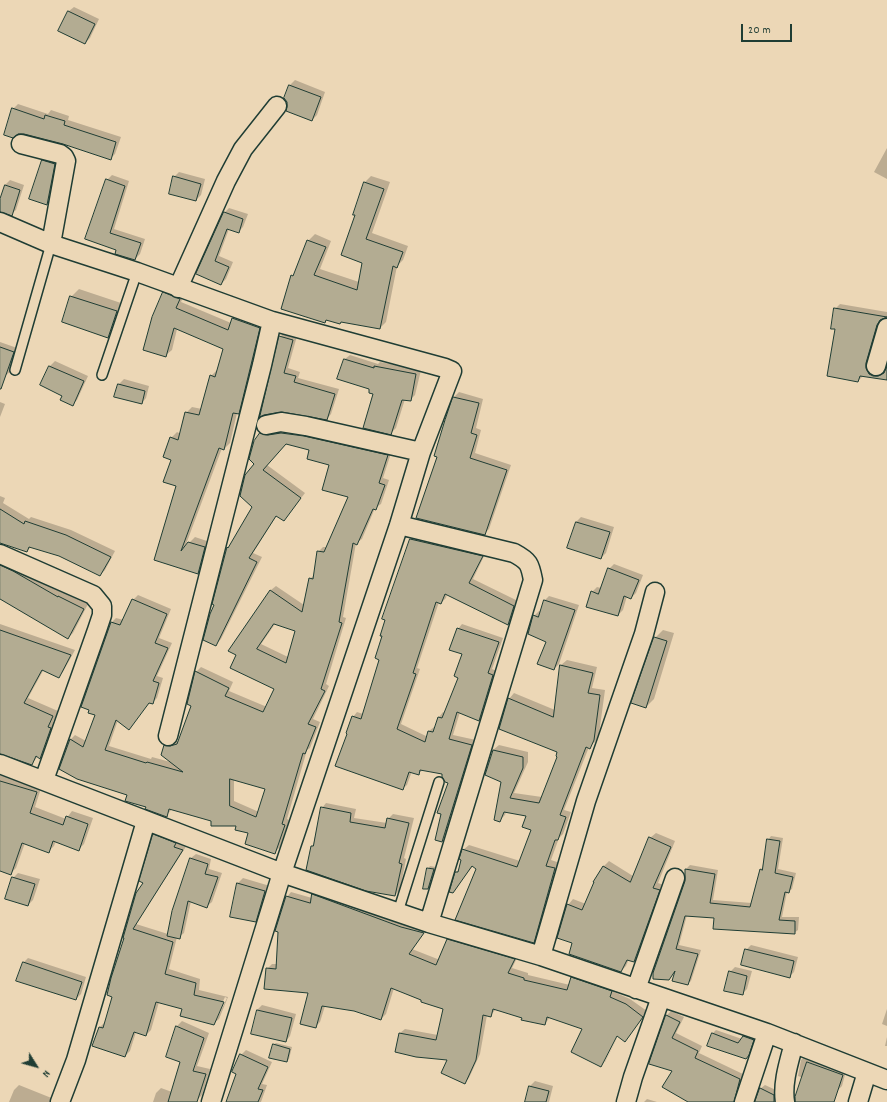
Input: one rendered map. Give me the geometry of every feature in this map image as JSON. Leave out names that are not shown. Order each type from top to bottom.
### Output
[{"type":"street","points":[[178,288],[226,180],[243,149],[278,106]]},
{"type":"street","points":[[21,144],[60,154],[66,161],[51,244]]},
{"type":"street","points":[[0,222],[51,244],[137,272],[272,321],[445,368],[452,372],[421,452],[399,525],[282,873],[211,1102]]},
{"type":"street","points":[[168,736],[272,321]]},
{"type":"street","points":[[876,366],[887,328]]},
{"type":"street","points":[[266,425],[281,422],[306,426],[421,452]]},
{"type":"street","points":[[399,525],[514,553],[522,557],[530,566],[533,580],[429,923]]},
{"type":"street","points":[[0,554],[92,595],[102,606],[102,615],[97,630],[44,780]]},
{"type":"street","points":[[541,956],[586,801],[644,634],[656,592]]},
{"type":"street","points":[[0,764],[282,873],[429,923],[541,956],[767,1033],[887,1080]]},
{"type":"street","points":[[60,1102],[76,1060],[146,821]]},
{"type":"street","points":[[636,989],[675,878]]},
{"type":"street","points":[[626,1102],[633,1076],[661,997]]},
{"type":"street","points":[[744,1102],[767,1033]]},
{"type":"street","points":[[785,1102],[784,1088],[786,1074],[794,1043]]},
{"type":"street","points":[[858,1102],[867,1072]]},
{"type":"lane","points":[[15,370],[51,244]]},
{"type":"lane","points":[[102,375],[137,272]]},
{"type":"lane","points":[[398,912],[440,782]]},
{"type":"building","points":[[68,11],[95,24],[85,44],[58,31]]},
{"type":"building","points":[[289,85],[321,97],[312,121],[286,111],[287,102],[284,98]]},
{"type":"building","points":[[12,108],[44,119],[45,115],[65,121],[64,125],[116,142],[111,160],[63,144],[24,134],[18,134],[13,138],[4,135]]},
{"type":"building","points":[[42,160],[55,164],[47,205],[29,199]]},
{"type":"building","points":[[173,176],[201,184],[196,201],[169,194]]},
{"type":"building","points":[[106,179],[125,186],[110,233],[141,243],[135,260],[115,254],[116,250],[85,239]]},
{"type":"building","points":[[364,182],[384,189],[366,239],[403,252],[397,268],[393,266],[380,329],[341,322],[340,324],[326,320],[325,323],[281,309],[291,275],[293,276],[307,240],[326,247],[314,275],[357,290],[362,263],[341,255],[355,215],[353,215]]},
{"type":"building","points":[[5,185],[20,190],[12,216],[0,212],[0,199]]},
{"type":"building","points":[[224,212],[243,219],[239,233],[227,229],[215,261],[229,267],[221,285],[196,274]]},
{"type":"building","points":[[163,292],[180,299],[176,308],[228,330],[232,318],[260,328],[239,414],[233,413],[224,450],[219,448],[181,551],[188,542],[205,547],[198,574],[154,560],[176,486],[163,482],[171,460],[163,457],[170,437],[178,440],[185,412],[199,415],[210,375],[215,377],[223,349],[174,328],[166,357],[143,350],[152,317]]},
{"type":"building","points":[[70,296],[117,311],[108,338],[62,322]]},
{"type":"building","points":[[834,308],[887,317],[880,320],[877,325],[866,363],[866,368],[869,374],[878,376],[884,373],[887,366],[887,380],[860,376],[858,382],[827,376],[835,329],[831,329]]},
{"type":"building","points":[[279,336],[293,340],[284,373],[296,376],[294,382],[335,394],[327,420],[282,412],[260,417]]},
{"type":"building","points":[[0,347],[14,352],[1,389],[0,389]]},
{"type":"building","points":[[344,359],[374,368],[374,366],[416,374],[411,401],[402,400],[391,435],[363,428],[373,394],[369,393],[369,389],[337,379]]},
{"type":"building","points":[[49,366],[84,381],[73,406],[60,400],[62,396],[40,385]]},
{"type":"building","points":[[118,384],[145,391],[142,404],[114,397]]},
{"type":"building","points":[[453,397],[479,403],[471,433],[477,435],[470,458],[507,470],[485,535],[416,518],[437,457],[434,456]]},
{"type":"building","points":[[260,433],[268,435],[281,433],[304,436],[388,455],[379,483],[385,485],[376,510],[373,509],[357,545],[353,543],[339,622],[342,623],[321,689],[325,691],[308,724],[316,727],[305,754],[303,753],[282,824],[285,825],[275,854],[245,844],[248,833],[235,830],[236,826],[211,826],[211,821],[169,809],[167,817],[145,809],[146,807],[125,801],[127,795],[77,779],[59,769],[70,739],[83,747],[95,715],[88,713],[89,710],[81,707],[111,622],[120,625],[132,599],[167,614],[155,643],[168,648],[153,681],[159,683],[153,704],[149,703],[129,730],[116,720],[105,750],[146,763],[147,762],[183,772],[161,755],[164,745],[170,746],[177,744],[191,706],[187,704],[195,671],[229,688],[225,696],[263,712],[274,689],[230,668],[236,655],[228,651],[270,590],[302,612],[309,578],[313,579],[317,551],[324,552],[348,497],[322,490],[329,465],[307,459],[309,450],[286,444],[263,470],[301,498],[284,521],[276,516],[249,558],[257,562],[216,646],[203,640],[214,605],[212,604],[227,547],[228,548],[252,507],[240,496],[245,475],[254,464],[249,459],[254,441]],"holes":[[[274,624],[295,631],[286,663],[257,649]],[[230,779],[265,789],[256,817],[230,806]]]},
{"type":"building","points":[[0,509],[24,524],[25,521],[66,535],[111,557],[100,576],[59,556],[29,547],[27,552],[0,543]]},
{"type":"building","points":[[576,522],[610,532],[601,559],[567,548]]},
{"type":"building","points":[[410,539],[483,556],[469,583],[514,606],[508,625],[445,594],[441,604],[436,602],[413,673],[416,674],[397,729],[425,742],[428,731],[433,732],[438,717],[442,718],[458,678],[454,676],[462,654],[449,650],[457,628],[499,642],[488,673],[493,675],[479,721],[457,712],[449,739],[472,745],[442,842],[435,840],[441,814],[437,813],[448,783],[445,782],[442,774],[420,770],[419,775],[409,772],[403,790],[335,766],[352,716],[361,719],[379,660],[375,658],[385,620],[382,619]]},
{"type":"building","points":[[0,565],[58,597],[84,609],[68,639],[0,599]]},
{"type":"building","points":[[608,568],[639,580],[631,599],[624,596],[618,616],[586,607],[591,591],[598,594]]},
{"type":"building","points":[[544,600],[575,610],[554,670],[537,664],[546,642],[528,634],[533,615],[538,617]]},
{"type":"building","points":[[0,630],[71,655],[59,678],[42,670],[24,703],[53,716],[48,727],[51,728],[40,759],[36,756],[32,765],[0,754]]},
{"type":"building","points":[[654,637],[667,641],[646,708],[631,703]]},
{"type":"building","points":[[560,665],[593,673],[588,693],[600,695],[594,740],[590,749],[586,747],[560,815],[566,817],[558,840],[555,840],[546,866],[555,868],[534,943],[455,920],[476,869],[472,866],[453,893],[449,892],[455,872],[458,872],[461,860],[459,859],[462,849],[517,867],[531,830],[522,827],[526,816],[504,812],[500,822],[494,820],[501,782],[485,775],[493,750],[523,757],[523,768],[510,798],[539,803],[557,757],[557,752],[499,729],[508,698],[553,717]]},
{"type":"building","points":[[0,781],[37,792],[30,813],[63,825],[66,816],[88,824],[79,851],[53,841],[49,853],[22,843],[11,875],[0,871]]},
{"type":"building","points":[[321,807],[351,813],[350,822],[385,828],[387,818],[409,823],[399,863],[402,864],[395,896],[366,891],[306,870],[311,846],[313,846]]},
{"type":"building","points":[[153,834],[176,843],[174,847],[183,850],[133,929],[173,942],[165,974],[196,983],[194,995],[224,1002],[214,1025],[180,1016],[182,1009],[156,1002],[146,1036],[134,1032],[125,1057],[92,1046],[99,1027],[103,1028],[112,997],[107,995],[111,978],[136,893],[143,883],[139,881]]},
{"type":"building","points":[[649,837],[671,847],[653,888],[660,890],[634,962],[627,960],[621,972],[569,954],[572,943],[557,938],[567,904],[582,910],[593,882],[603,866],[630,882]]},
{"type":"building","points":[[767,839],[780,841],[775,873],[793,877],[789,893],[785,892],[779,920],[795,921],[795,934],[713,929],[714,918],[685,916],[676,949],[698,954],[688,985],[672,981],[675,971],[669,980],[653,979],[653,973],[685,881],[685,869],[715,874],[710,903],[750,907],[760,869],[762,870]]},
{"type":"building","points":[[190,858],[208,864],[205,874],[218,877],[207,908],[188,901],[180,939],[167,936],[172,911]]},
{"type":"building","points":[[427,868],[434,869],[428,889],[423,889]]},
{"type":"building","points":[[12,877],[35,884],[28,906],[5,899]]},
{"type":"building","points":[[237,883],[265,891],[256,922],[230,917]]},
{"type":"building","points":[[312,894],[401,927],[424,933],[409,954],[436,965],[447,939],[515,959],[508,973],[524,978],[524,980],[567,990],[571,977],[612,991],[610,997],[626,1004],[643,1017],[625,1042],[617,1036],[601,1067],[571,1052],[582,1029],[547,1017],[545,1025],[521,1020],[522,1018],[493,1009],[491,1017],[483,1015],[476,1060],[465,1084],[441,1073],[447,1060],[416,1057],[395,1052],[399,1033],[436,1040],[443,1009],[421,1002],[421,1000],[391,988],[381,1020],[354,1011],[322,1006],[316,1028],[300,1024],[308,993],[264,989],[266,968],[276,969],[278,932],[275,931],[286,896],[310,903]]},
{"type":"building","points":[[745,949],[794,961],[790,978],[741,965]]},
{"type":"building","points":[[23,962],[82,982],[76,1000],[16,981]]},
{"type":"building","points":[[729,971],[747,976],[743,995],[724,991]]},
{"type":"building","points":[[257,1010],[292,1018],[286,1042],[251,1034]]},
{"type":"building","points":[[666,1015],[680,1022],[672,1038],[698,1051],[695,1058],[740,1079],[734,1102],[688,1102],[662,1087],[672,1071],[649,1064]]},
{"type":"building","points":[[176,1026],[204,1038],[193,1071],[206,1074],[197,1102],[168,1102],[180,1062],[166,1057]]},
{"type":"building","points":[[712,1033],[738,1043],[743,1036],[754,1040],[749,1055],[746,1059],[707,1046]]},
{"type":"building","points":[[273,1044],[290,1049],[287,1062],[269,1058]]},
{"type":"building","points":[[240,1054],[268,1067],[258,1089],[263,1090],[258,1102],[226,1102],[236,1074],[232,1072]]},
{"type":"building","points":[[807,1062],[843,1075],[834,1102],[795,1102],[795,1097]]},
{"type":"building","points":[[529,1086],[549,1091],[546,1102],[525,1102]]},
{"type":"building","points":[[760,1088],[774,1095],[774,1102],[755,1102]]}]
